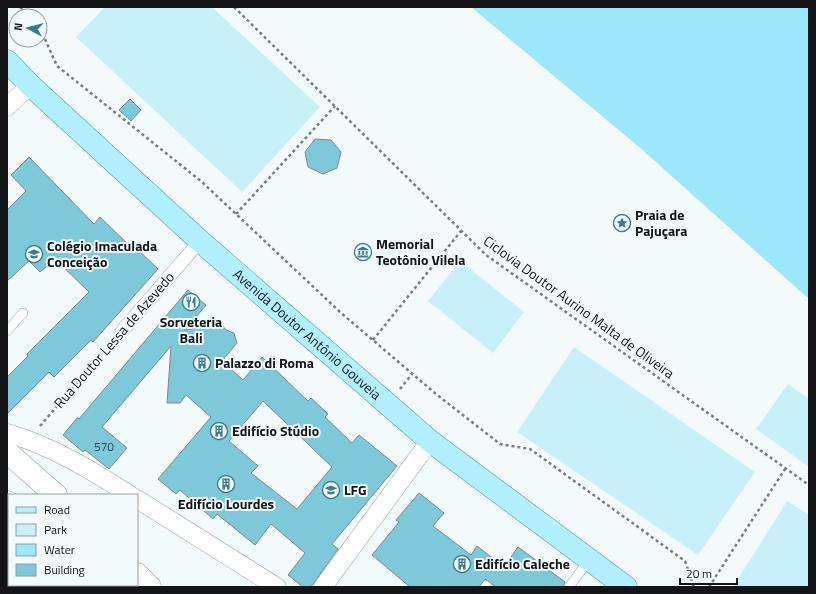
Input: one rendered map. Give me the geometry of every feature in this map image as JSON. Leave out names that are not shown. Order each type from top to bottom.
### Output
[{"type":"main road","name":"Avenida Doutor Antônio Gouveia","points":[[7,61],[30,85],[200,241],[430,441],[626,587]]},
{"type":"street","points":[[7,107],[30,85]]},
{"type":"street","name":"Rua Doutor Lessa de Azevedo","points":[[122,331],[200,241]]},
{"type":"street","points":[[7,433],[28,439],[61,454],[128,494]]},
{"type":"street","points":[[323,587],[430,441]]},
{"type":"street","points":[[7,452],[55,494]]},
{"type":"street","points":[[138,501],[277,587]]},
{"type":"street","points":[[138,575],[150,587]]},
{"type":"lane","points":[[7,331],[23,313]]},
{"type":"lane","points":[[569,587],[589,560]]},
{"type":"path","name":"Ciclovia Doutor Aurino Malta de Oliveira","points":[[234,7],[486,255],[809,485]]},
{"type":"path","points":[[48,47],[56,66],[202,182],[340,312],[436,394],[500,444],[530,449],[685,561],[692,585],[694,587]]},
{"type":"path","points":[[236,214],[335,106]]},
{"type":"path","points":[[373,340],[461,231]]},
{"type":"path","name":"Rua Doutor Lessa de Azevedo","points":[[28,439],[122,331]]},
{"type":"path","points":[[709,587],[785,469]]},
{"type":"green space","points":[[105,7],[212,7],[320,107],[242,192],[76,37]]},
{"type":"green space","points":[[460,261],[524,312],[493,353],[428,301]]},
{"type":"green space","points":[[574,347],[755,472],[698,555],[517,432]]},
{"type":"green space","points":[[788,384],[809,399],[809,467],[756,429]]},
{"type":"green space","points":[[787,501],[809,515],[809,587],[733,587]]},
{"type":"water","points":[[471,7],[809,7],[809,299],[638,146]]},
{"type":"building","points":[[130,99],[141,110],[131,121],[119,110]]},
{"type":"building","points":[[315,139],[331,140],[341,152],[337,168],[323,174],[308,167],[305,152]]},
{"type":"building","points":[[29,157],[94,224],[100,217],[133,249],[135,247],[158,269],[93,342],[91,340],[54,377],[49,372],[7,414],[7,377],[28,356],[27,354],[89,292],[55,259],[40,272],[29,261],[7,281],[7,210],[26,191],[11,175]]},
{"type":"building","points":[[188,290],[206,305],[185,330],[220,323],[226,330],[234,333],[237,343],[222,361],[243,380],[262,357],[308,401],[311,398],[328,414],[325,417],[352,443],[359,435],[397,466],[332,544],[338,549],[311,587],[303,587],[288,575],[305,553],[271,524],[255,545],[217,514],[213,519],[180,490],[176,494],[158,479],[211,417],[186,395],[180,403],[167,403],[171,346],[102,427],[127,448],[109,469],[85,450],[83,452],[63,435],[77,418],[79,419]],"holes":[[[263,401],[332,467],[297,509],[251,473],[258,466],[229,441]]]},
{"type":"building","points":[[419,493],[444,513],[433,526],[471,555],[477,546],[504,567],[518,547],[565,582],[563,587],[496,587],[485,579],[479,587],[410,587],[372,555],[399,522],[396,520]]},
{"type":"place","name":"Praia de Pajuçara","points":[[622,223]]},
{"type":"place","name":"Memorial Teotônio Vilela","points":[[363,252]]},
{"type":"place","name":"Colégio Imaculada Conceição","points":[[34,254]]},
{"type":"place","name":"Sorveteria Bali","points":[[191,302]]},
{"type":"place","name":"Palazzo di Roma","points":[[202,363]]},
{"type":"place","name":"Edifício Stúdio","points":[[219,431]]},
{"type":"place","name":"Edifício Lourdes","points":[[226,484]]},
{"type":"place","name":"LFG","points":[[331,490]]},
{"type":"place","name":"Edifício Caleche","points":[[462,564]]}]
